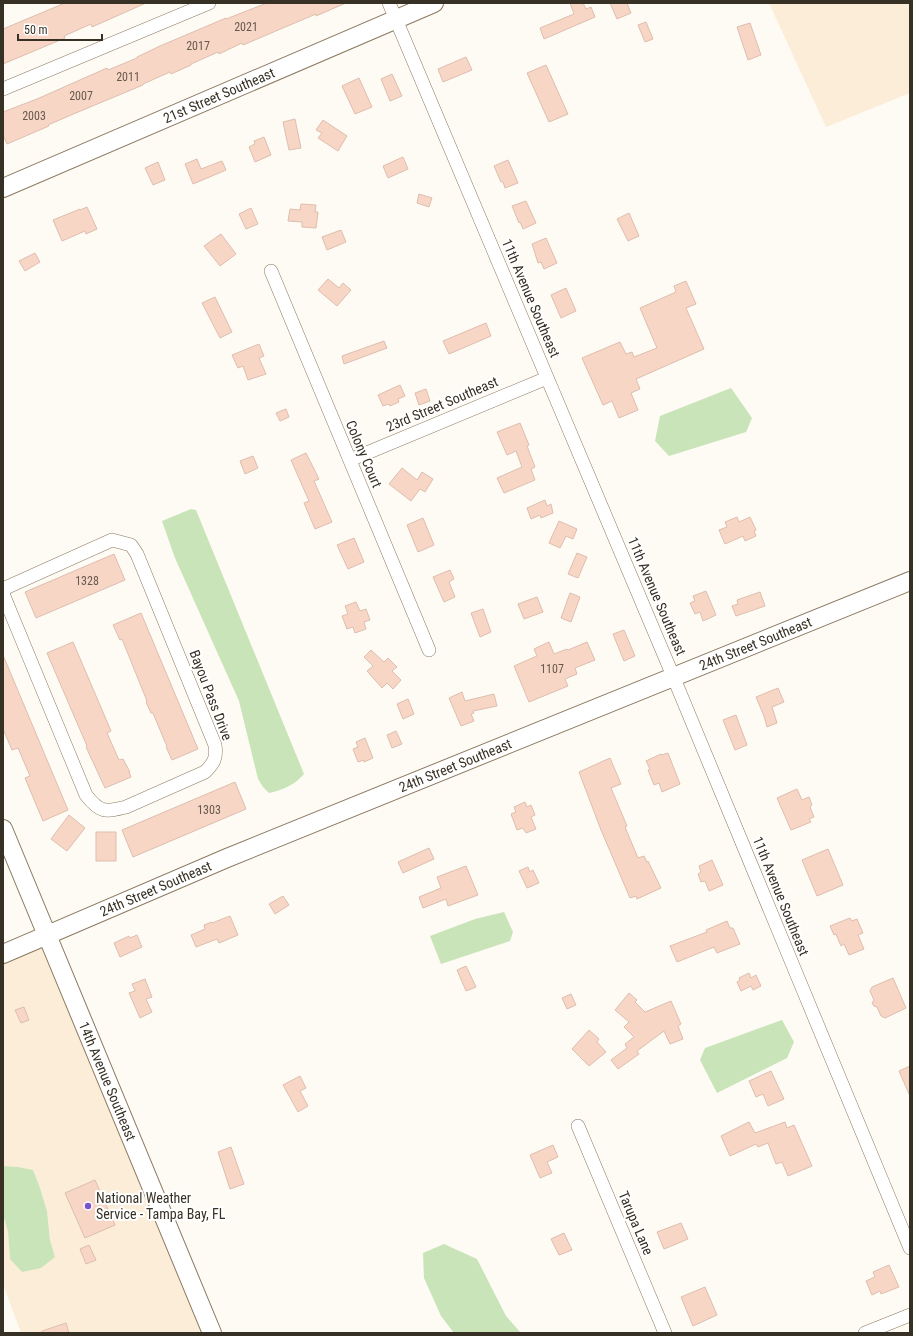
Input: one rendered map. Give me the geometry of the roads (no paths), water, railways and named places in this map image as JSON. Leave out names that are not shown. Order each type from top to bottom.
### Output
[{"type":"street","points":[[3,89],[210,3]]},
{"type":"street","name":"21st Street Southeast","points":[[3,188],[393,11],[434,3]]},
{"type":"street","name":"11th Avenue Southeast","points":[[393,11],[673,676],[910,1248]]},
{"type":"street","name":"Colony Court","points":[[271,271],[429,650]]},
{"type":"street","name":"23rd Street Southeast","points":[[350,460],[548,378]]},
{"type":"street","name":"Bayou Pass Drive","points":[[3,588],[112,540],[131,545],[137,554],[215,745],[217,753],[213,764],[205,772],[126,807],[114,810],[103,810],[93,804],[86,795],[3,594]]},
{"type":"street","name":"24th Street Southeast","points":[[3,954],[228,858],[910,581]]},
{"type":"street","name":"14th Avenue Southeast","points":[[3,829],[212,1333]]},
{"type":"street","name":"Tarupa Lane","points":[[578,1126],[666,1333]]},
{"type":"street","points":[[865,1333],[910,1315]]},
{"type":"place","name":"National Weather Service - Tampa Bay, FL","points":[[88,1206]]}]
